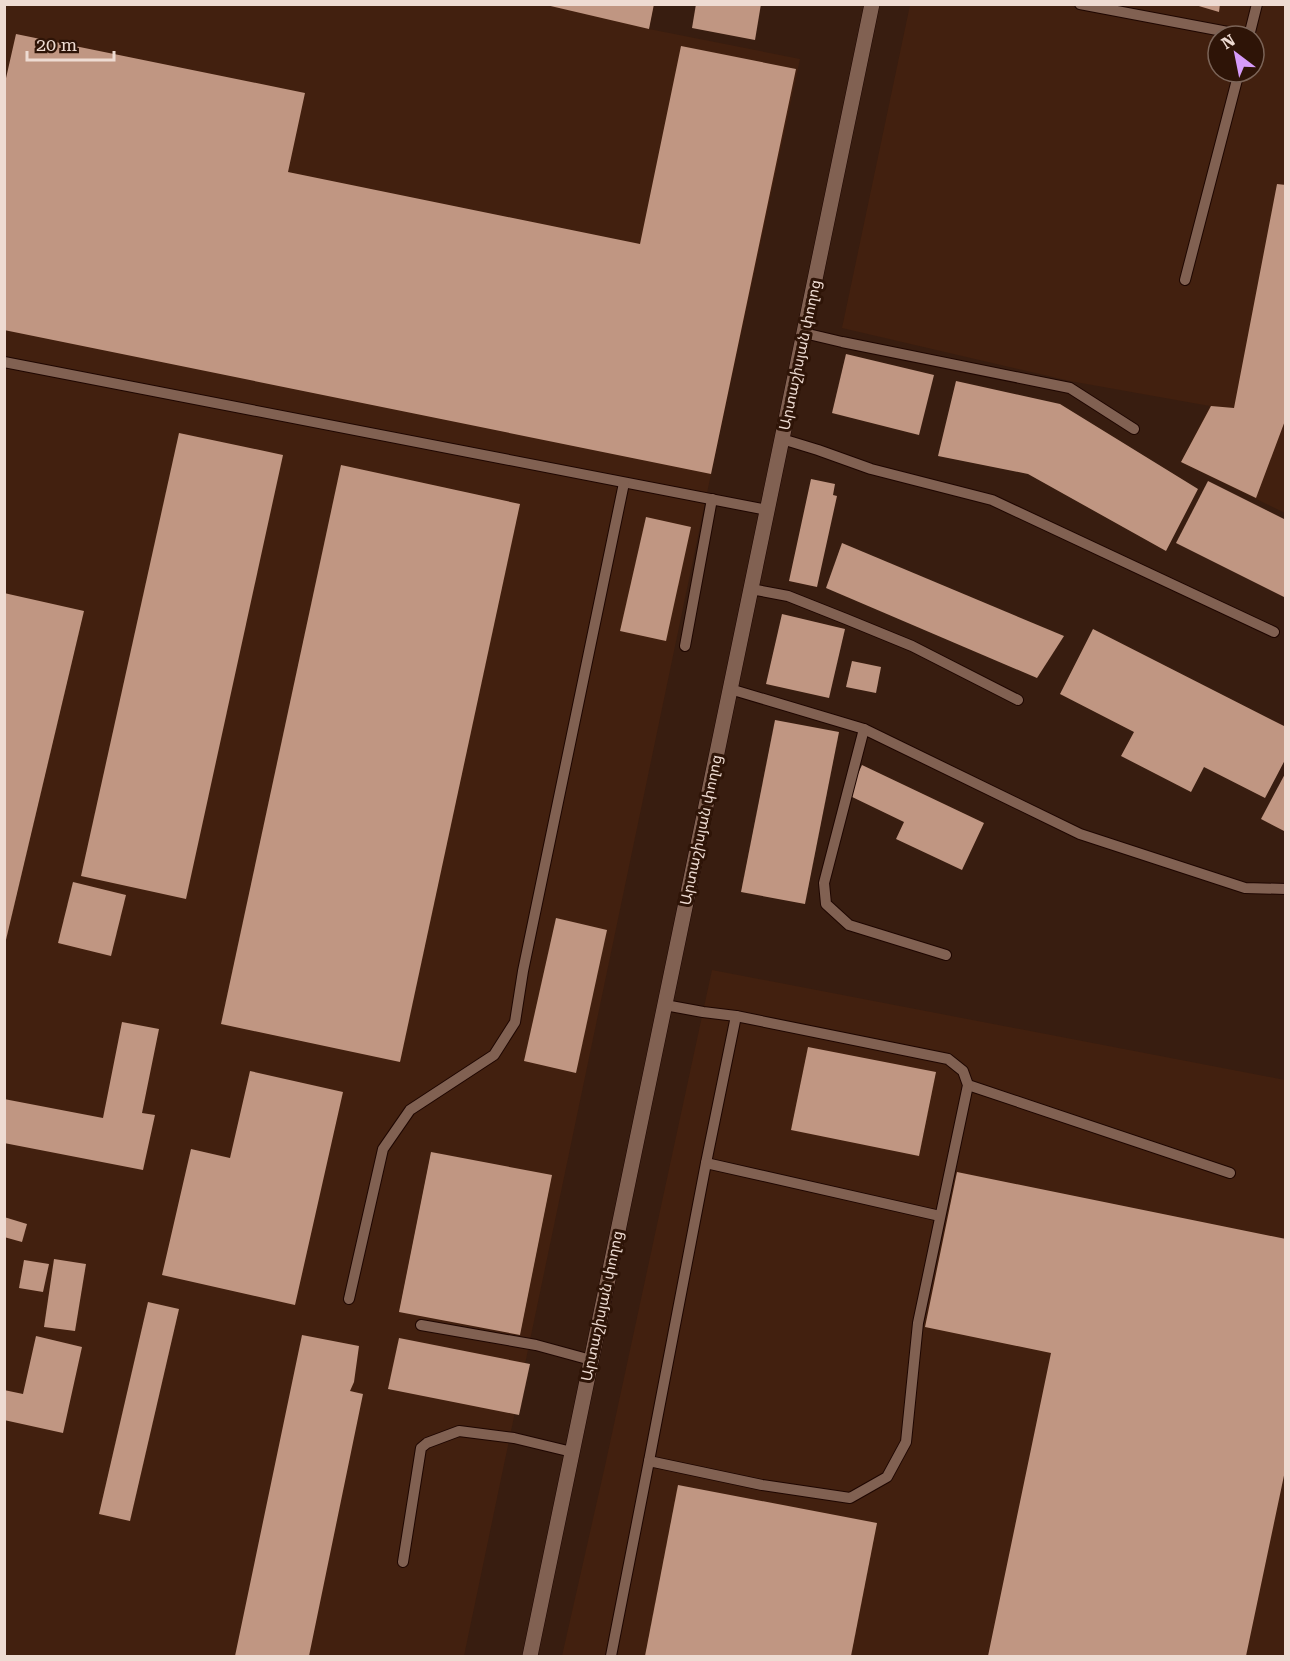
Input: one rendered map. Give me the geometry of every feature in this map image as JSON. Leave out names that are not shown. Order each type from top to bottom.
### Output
[{"type":"street","name":"Արտաշիսյան փողոց","points":[[530,1656],[872,4]]},
{"type":"lane","points":[[1080,4],[1206,28]]},
{"type":"lane","points":[[1252,24],[1257,4]]},
{"type":"lane","points":[[1185,280],[1236,84]]},
{"type":"lane","points":[[804,333],[853,345],[1070,388],[1134,429]]},
{"type":"lane","points":[[4,362],[767,510]]},
{"type":"lane","points":[[782,439],[871,469],[992,500],[1274,632]]},
{"type":"lane","points":[[349,1299],[383,1149],[410,1110],[494,1055],[515,1022],[523,971],[624,483]]},
{"type":"lane","points":[[685,646],[712,499]]},
{"type":"lane","points":[[751,589],[788,597],[912,646],[1018,700]]},
{"type":"lane","points":[[730,689],[864,729],[1080,834],[1245,888],[1286,889]]},
{"type":"lane","points":[[864,729],[824,884],[826,904],[849,925],[946,955]]},
{"type":"lane","points":[[649,1461],[762,1485],[850,1498],[887,1477],[906,1442],[918,1323],[968,1085],[963,1071],[948,1059],[736,1016],[665,1005]]},
{"type":"lane","points":[[611,1656],[736,1016]]},
{"type":"lane","points":[[968,1085],[1230,1173]]},
{"type":"lane","points":[[706,1164],[940,1216]]},
{"type":"lane","points":[[421,1324],[537,1345],[591,1360]]},
{"type":"lane","points":[[403,1563],[421,1448],[428,1443],[459,1431],[514,1438],[572,1452]]},
{"type":"shaded area","points":[[5,5],[654,5],[649,29],[800,59],[464,1656],[5,1656]]},
{"type":"shaded area","points":[[910,5],[1285,5],[1285,513],[1181,462],[1210,406],[1070,381],[842,328]]},
{"type":"shaded area","points":[[712,970],[1285,1080],[1285,1656],[562,1656]]},
{"type":"building","points":[[542,4],[654,4],[649,29]]},
{"type":"building","points":[[696,4],[761,4],[755,40],[692,28]]},
{"type":"building","points":[[1192,4],[1220,4],[1219,12]]},
{"type":"building","points":[[16,34],[305,93],[288,172],[640,244],[681,46],[796,69],[711,474],[4,330],[4,87]]},
{"type":"building","points":[[1277,184],[1286,185],[1286,418],[1256,498],[1181,462],[1211,406],[1234,408]]},
{"type":"building","points":[[846,354],[934,375],[919,435],[832,413]]},
{"type":"building","points":[[956,381],[1060,404],[1198,489],[1166,551],[1028,474],[938,456]]},
{"type":"building","points":[[179,433],[283,455],[186,899],[81,876]]},
{"type":"building","points":[[341,465],[520,504],[400,1062],[221,1024]]},
{"type":"building","points":[[811,479],[835,484],[833,495],[837,496],[817,587],[789,581]]},
{"type":"building","points":[[1208,481],[1286,520],[1286,598],[1176,543]]},
{"type":"building","points":[[646,517],[691,527],[666,641],[620,631]]},
{"type":"building","points":[[842,543],[1064,636],[1037,678],[826,588]]},
{"type":"building","points":[[4,593],[84,611],[5,944],[4,944]]},
{"type":"building","points":[[782,614],[845,629],[829,698],[766,684]]},
{"type":"building","points":[[1093,629],[1286,727],[1286,758],[1265,798],[1204,767],[1191,792],[1121,756],[1134,732],[1060,694]]},
{"type":"building","points":[[852,661],[881,667],[876,693],[846,687]]},
{"type":"building","points":[[775,720],[839,732],[805,904],[741,892]]},
{"type":"building","points":[[862,765],[984,823],[962,870],[896,839],[904,822],[848,795]]},
{"type":"building","points":[[1286,772],[1286,832],[1261,819]]},
{"type":"building","points":[[73,882],[126,895],[111,956],[58,943]]},
{"type":"building","points":[[556,918],[607,930],[576,1073],[524,1061]]},
{"type":"building","points":[[122,1022],[159,1029],[142,1113],[155,1115],[143,1170],[4,1143],[4,1099],[103,1118]]},
{"type":"building","points":[[808,1047],[936,1072],[919,1156],[791,1130]]},
{"type":"building","points":[[250,1071],[343,1092],[295,1305],[162,1275],[191,1149],[230,1158]]},
{"type":"building","points":[[431,1152],[552,1175],[520,1335],[399,1312]]},
{"type":"building","points":[[957,1172],[1286,1239],[1286,1466],[1246,1656],[988,1656],[1051,1353],[925,1327]]},
{"type":"building","points":[[4,1217],[27,1224],[22,1242],[4,1237]]},
{"type":"building","points":[[54,1259],[86,1264],[75,1331],[44,1327]]},
{"type":"building","points":[[24,1260],[49,1264],[43,1292],[19,1288]]},
{"type":"building","points":[[148,1302],[179,1309],[130,1521],[99,1514]]},
{"type":"building","points":[[302,1335],[359,1346],[354,1382],[350,1391],[363,1394],[309,1656],[235,1656]]},
{"type":"building","points":[[36,1336],[82,1347],[63,1433],[4,1420],[4,1390],[23,1394]]},
{"type":"building","points":[[399,1338],[530,1364],[519,1415],[388,1389]]},
{"type":"building","points":[[678,1485],[877,1523],[851,1656],[645,1656]]}]
